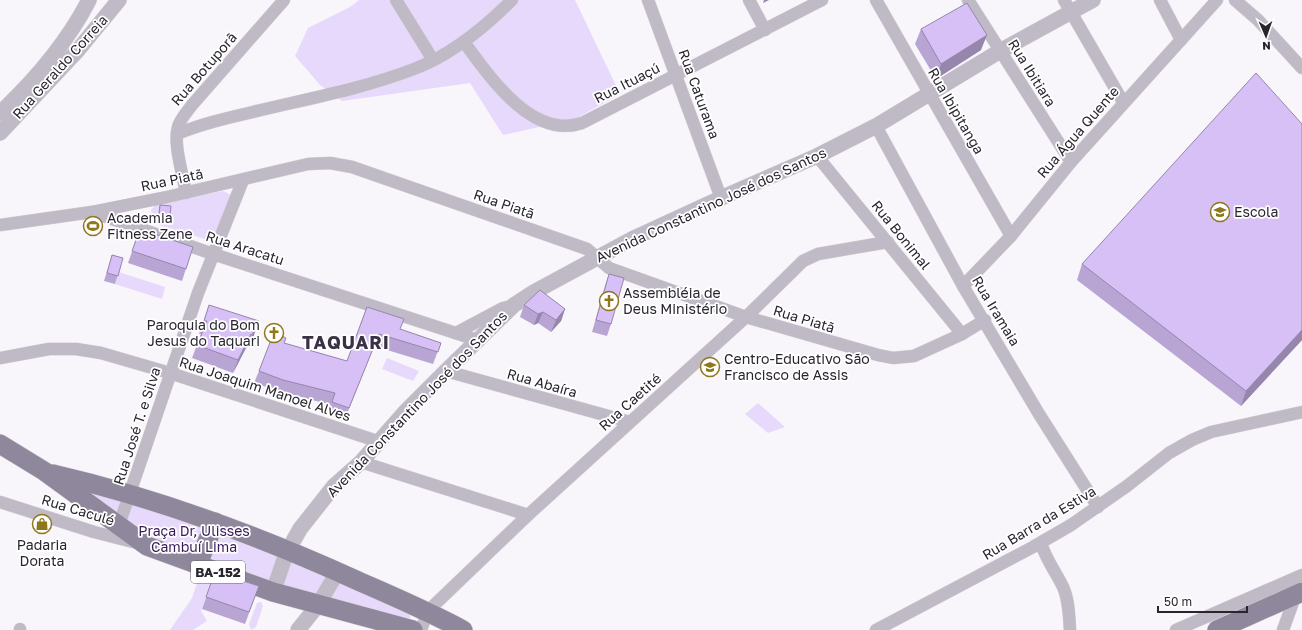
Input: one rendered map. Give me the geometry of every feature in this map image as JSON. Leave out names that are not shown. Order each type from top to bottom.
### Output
[{"type":"main road","name":"BA-152","points":[[0,444],[44,471],[147,546],[273,592],[413,630]]},
{"type":"main road","name":"BA-152","points":[[44,471],[90,482],[215,522],[289,549],[428,612],[463,630]]},
{"type":"main road","points":[[198,564],[215,522]]},
{"type":"main road","points":[[1217,630],[1299,593]]},
{"type":"street","name":"Rua Geraldo Correia","points":[[0,113],[46,64],[75,27],[89,0]]},
{"type":"street","name":"Rua Geraldo Correia","points":[[0,133],[78,50],[119,0]]},
{"type":"street","name":"Rua Botuporã","points":[[186,193],[178,151],[177,134],[181,119],[284,0]]},
{"type":"street","points":[[396,0],[433,60]]},
{"type":"street","points":[[177,134],[205,124],[370,83],[414,69],[464,42],[492,20],[512,0]]},
{"type":"street","name":"Rua Caturama","points":[[648,0],[721,198]]},
{"type":"street","points":[[749,0],[765,30]]},
{"type":"street","name":"Rua Ituaçú","points":[[464,42],[496,85],[510,98],[542,121],[554,126],[564,127],[582,122],[822,0]]},
{"type":"street","name":"Rua Ibipitanga","points":[[876,0],[1011,236]]},
{"type":"street","name":"Rua Ibitiara","points":[[968,0],[1071,162]]},
{"type":"street","name":"Avenida Constantino José dos Santos","points":[[273,592],[289,549],[300,529],[334,486],[361,462],[405,412],[514,305],[534,292],[598,257],[721,198],[817,156],[876,126],[1000,51],[1067,6],[1093,0]]},
{"type":"street","points":[[1160,0],[1181,40]]},
{"type":"street","name":"Rua Água Quente","points":[[963,286],[1011,236],[1071,162],[1123,102],[1217,0]]},
{"type":"street","points":[[1235,0],[1258,20],[1302,68]]},
{"type":"street","points":[[1067,6],[1123,102]]},
{"type":"street","name":"Rua Iramaia","points":[[876,126],[963,286],[985,320],[1039,414],[1098,507]]},
{"type":"street","name":"Rua Bonimal","points":[[817,156],[962,334]]},
{"type":"street","name":"Rua Piatã","points":[[92,212],[186,193],[308,164],[330,163],[352,168],[587,249],[609,268],[746,317],[862,352],[893,358],[914,356],[962,334],[985,320]]},
{"type":"street","name":"Rua José T. e Silva","points":[[119,525],[170,373],[213,254],[242,180]]},
{"type":"street","name":"Rua Aracatu","points":[[2,222],[92,212],[213,254],[478,340]]},
{"type":"street","name":"Rua Caetité","points":[[421,630],[428,612],[528,515],[746,317],[803,261],[818,254],[888,242]]},
{"type":"street","points":[[456,333],[503,308],[514,305]]},
{"type":"street","name":"Rua Joaquim Manoel Alves","points":[[0,358],[49,349],[76,349],[114,357],[170,373],[380,442]]},
{"type":"street","name":"Rua Abaíra","points":[[446,371],[630,422]]},
{"type":"street","name":"Rua Barra da Estiva","points":[[876,630],[1041,543],[1098,507],[1169,453],[1192,440],[1211,432],[1302,412]]},
{"type":"street","points":[[361,462],[528,515]]},
{"type":"street","name":"Rua Caculé","points":[[0,502],[94,532],[147,546]]},
{"type":"street","points":[[1041,543],[1049,564],[1064,588],[1067,599],[1070,630]]},
{"type":"street","points":[[298,630],[318,605],[338,571]]},
{"type":"street","points":[[1176,630],[1302,576]]},
{"type":"street","points":[[1283,630],[1299,593]]},
{"type":"green space","points":[[359,0],[575,0],[620,94],[575,119],[503,135],[470,83],[342,101],[320,85],[295,56],[308,28],[350,7]]},
{"type":"green space","points":[[223,191],[231,195],[214,242],[159,225],[152,219],[151,210],[156,204]]},
{"type":"green space","points":[[119,272],[165,287],[162,299],[115,284]]},
{"type":"green space","points":[[387,358],[419,371],[413,381],[382,369]]},
{"type":"green space","points":[[758,403],[785,427],[768,433],[745,414]]},
{"type":"green space","name":"Praça Dr, Ulisses Cambuí Lima","points":[[98,490],[205,525],[407,610],[411,618],[401,618],[267,581],[155,544],[89,494]]},
{"type":"green space","points":[[203,575],[212,579],[201,611],[207,621],[193,630],[170,630],[192,598],[199,577]]},
{"type":"green space","points":[[261,602],[263,606],[256,627],[251,630],[249,624],[257,603]]},
{"type":"building","points":[[967,3],[987,35],[941,64],[921,29]]},
{"type":"building","name":"Escola","points":[[1256,73],[1302,124],[1302,330],[1246,391],[1082,264]]},
{"type":"building","points":[[160,205],[171,206],[170,216],[159,215]]},
{"type":"building","points":[[140,229],[193,247],[186,269],[132,251]]},
{"type":"building","points":[[112,255],[123,258],[118,276],[107,273]]},
{"type":"building","points":[[609,274],[624,278],[611,324],[596,320]]},
{"type":"building","points":[[540,290],[565,309],[556,320],[543,312],[538,314],[524,305]]},
{"type":"building","points":[[209,305],[259,321],[238,360],[197,345],[207,321],[204,321]]},
{"type":"building","points":[[367,307],[404,319],[400,329],[441,343],[438,352],[379,334],[349,408],[332,402],[335,393],[283,380],[259,371],[274,332],[286,338],[284,343],[347,361]]},
{"type":"building","points":[[215,572],[259,586],[249,612],[206,597]]},
{"type":"place","name":"Escola","points":[[1220,212]]},
{"type":"place","name":"Academia Fitness Zene","points":[[93,226]]},
{"type":"place","name":"Assembléia de Deus Ministério","points":[[609,301]]},
{"type":"place","name":"Paroquia do Bom Jesus do Taquari","points":[[274,333]]},
{"type":"place","name":"Centro-Educativo São Francisco de Assis","points":[[710,367]]},
{"type":"place","name":"Padaria Dorata","points":[[42,524]]},
{"type":"district","name":"TAQUARI","points":[[346,343]]}]
